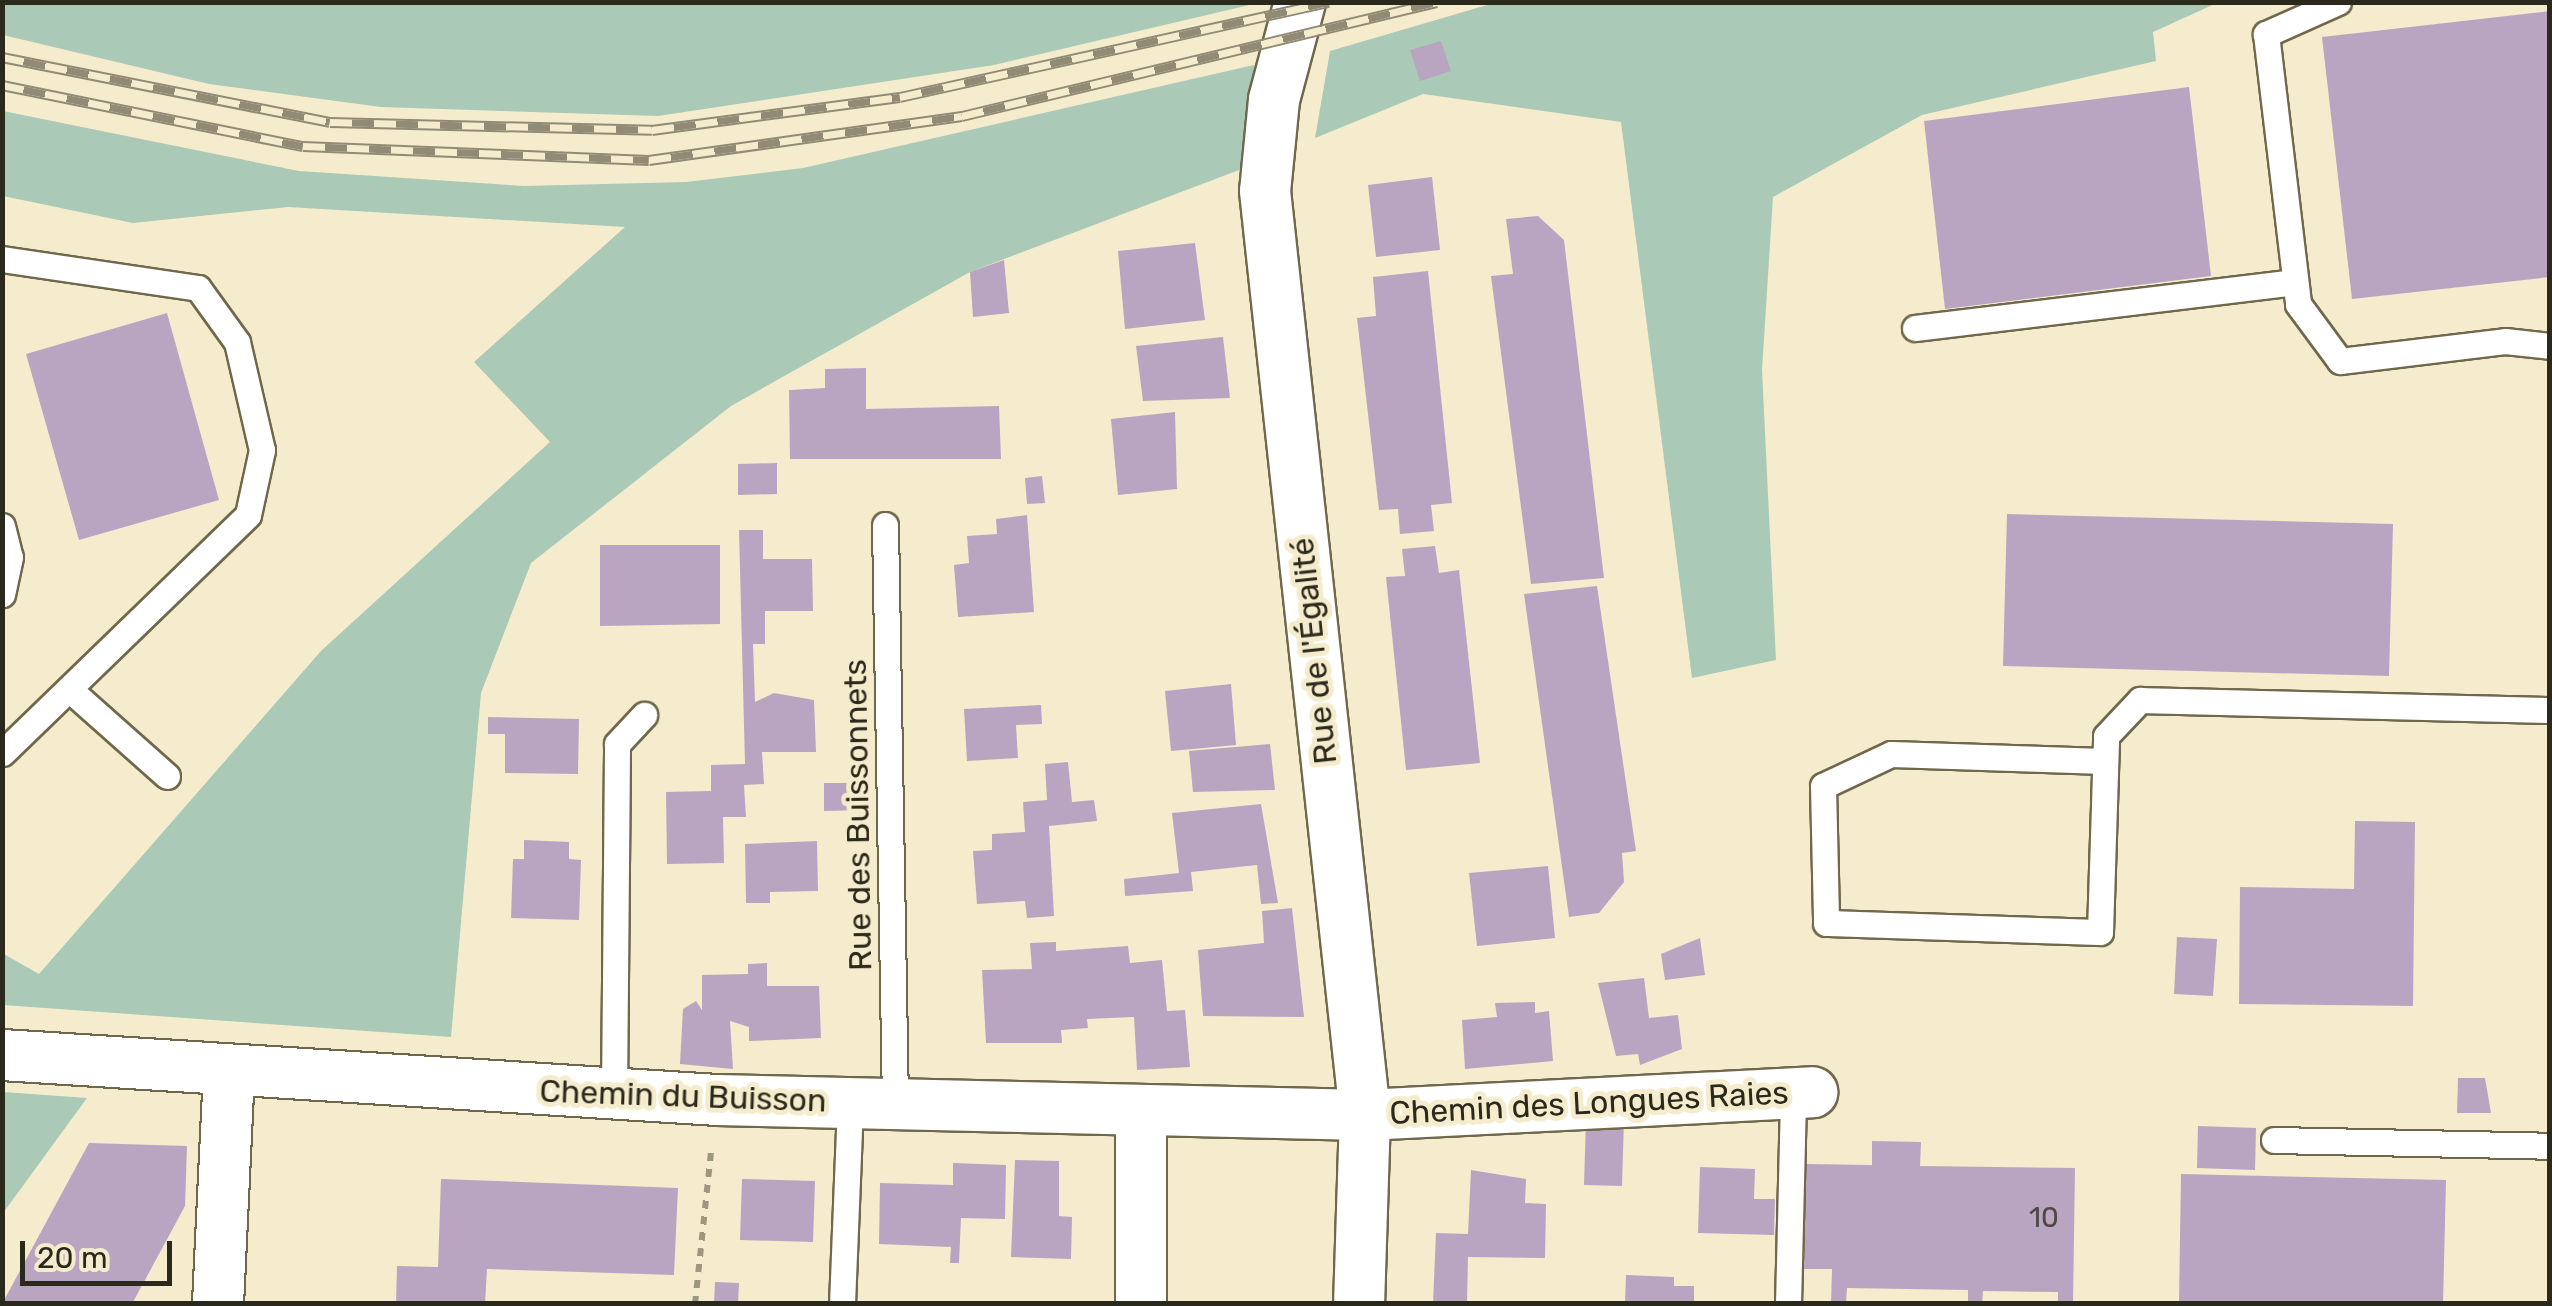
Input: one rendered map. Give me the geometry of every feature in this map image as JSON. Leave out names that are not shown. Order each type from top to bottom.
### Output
[{"type":"street","name":"Rue de l'Égalité","points":[[1300,2],[1274,100],[1265,191],[1364,1115],[1359,1304]]},
{"type":"street","name":"Chemin du Buisson","points":[[2,1056],[717,1100],[1364,1115]]},
{"type":"street","points":[[218,1304],[228,1072]]},
{"type":"street","name":"Chemin des Longues Raies","points":[[1364,1115],[1803,1092]]},
{"type":"street","points":[[1141,1110],[1141,1304]]},
{"type":"lane","points":[[2338,2],[2266,34],[2298,304],[2340,361],[2506,341],[2550,346]]},
{"type":"lane","points":[[2,258],[198,288],[238,342],[262,450],[248,515],[2,753]]},
{"type":"lane","points":[[1915,328],[2295,282]]},
{"type":"lane","name":"Rue des Buissonnets","points":[[842,1304],[872,1103],[885,525]]},
{"type":"lane","points":[[2,526],[10,557],[2,594]]},
{"type":"lane","points":[[69,689],[166,776]]},
{"type":"lane","points":[[2104,761],[1891,754],[1823,786],[1826,922],[2100,932],[2106,736],[2140,700],[2550,710]]},
{"type":"lane","points":[[614,1095],[617,744],[644,715]]},
{"type":"lane","points":[[1788,1304],[1803,1092]]},
{"type":"lane","points":[[2274,1140],[2550,1146]]},
{"type":"path","points":[[695,1304],[717,1100]]},
{"type":"green space","points":[[2,3],[1258,3],[994,65],[658,116],[381,107],[209,84],[3,35]]},
{"type":"green space","points":[[1494,3],[2217,3],[2153,32],[2156,61],[1922,115],[1773,197],[1762,370],[1776,660],[1692,678],[1621,122],[1423,94],[1315,138],[1330,51]]},
{"type":"green space","points":[[1254,65],[1247,167],[970,272],[731,406],[531,563],[481,693],[451,1037],[3,1005],[2,953],[39,974],[321,651],[550,442],[474,362],[625,227],[288,207],[133,223],[3,196],[3,111],[299,171],[524,186],[686,182],[803,168]]},
{"type":"green space","points":[[2,1092],[87,1098],[3,1213]]},
{"type":"building","points":[[2550,11],[2550,277],[2352,299],[2322,37]]},
{"type":"building","points":[[1441,41],[1451,71],[1420,81],[1410,50]]},
{"type":"building","points":[[2189,87],[2211,276],[1945,309],[1924,121]]},
{"type":"building","points":[[1432,177],[1440,250],[1376,257],[1368,185]]},
{"type":"building","points":[[1538,216],[1564,240],[1604,578],[1531,584],[1491,276],[1513,274],[1506,219]]},
{"type":"building","points":[[1195,243],[1205,320],[1125,329],[1118,251]]},
{"type":"building","points":[[1004,260],[1009,313],[973,317],[970,272]]},
{"type":"building","points":[[1428,271],[1452,503],[1431,505],[1434,531],[1400,534],[1398,509],[1379,510],[1357,318],[1376,316],[1373,277]]},
{"type":"building","points":[[167,313],[219,500],[79,540],[26,354]]},
{"type":"building","points":[[1223,337],[1230,398],[1143,401],[1136,346]]},
{"type":"building","points":[[866,368],[866,409],[999,406],[1001,459],[790,459],[789,390],[825,388],[825,369]]},
{"type":"building","points":[[1175,412],[1177,489],[1118,495],[1111,419]]},
{"type":"building","points":[[777,463],[777,494],[738,495],[738,464]]},
{"type":"building","points":[[1042,476],[1045,503],[1027,504],[1025,478]]},
{"type":"building","points":[[2007,514],[2393,524],[2389,676],[2003,666]]},
{"type":"building","points":[[1027,515],[1034,612],[958,617],[954,565],[969,563],[967,536],[997,534],[996,519]]},
{"type":"building","points":[[739,530],[763,530],[763,559],[812,559],[813,611],[765,611],[765,644],[753,644],[755,702],[774,693],[814,700],[816,752],[762,752],[764,784],[744,785],[746,817],[723,817],[724,863],[667,864],[666,792],[711,791],[711,765],[745,764]]},
{"type":"building","points":[[600,545],[720,545],[720,624],[600,626]]},
{"type":"building","points":[[1435,546],[1439,573],[1459,570],[1480,763],[1406,770],[1386,577],[1405,576],[1402,549]]},
{"type":"building","points":[[1597,586],[1636,851],[1622,853],[1624,882],[1599,913],[1569,917],[1524,594]]},
{"type":"building","points":[[1231,684],[1236,745],[1171,751],[1165,691]]},
{"type":"building","points":[[1041,705],[1042,724],[1016,725],[1018,758],[967,761],[964,709]]},
{"type":"building","points":[[488,717],[579,719],[578,774],[505,773],[505,734],[488,734]]},
{"type":"building","points":[[1270,744],[1275,790],[1193,792],[1189,751]]},
{"type":"building","points":[[1068,762],[1072,802],[1094,800],[1097,821],[1049,826],[1054,916],[1027,918],[1025,901],[977,904],[973,851],[992,850],[992,834],[1025,832],[1023,802],[1047,800],[1045,764]]},
{"type":"building","points":[[824,783],[865,783],[866,810],[824,811]]},
{"type":"building","points":[[1261,804],[1278,903],[1261,904],[1257,865],[1191,872],[1193,891],[1125,896],[1124,879],[1179,873],[1172,813]]},
{"type":"building","points":[[2355,821],[2415,822],[2413,1006],[2239,1004],[2240,887],[2354,889]]},
{"type":"building","points":[[524,840],[569,842],[569,859],[581,860],[579,920],[511,918],[513,859],[524,859]]},
{"type":"building","points":[[817,841],[818,891],[770,892],[770,903],[746,903],[745,844]]},
{"type":"building","points":[[1548,866],[1555,938],[1477,946],[1469,873]]},
{"type":"building","points":[[1292,908],[1304,1017],[1203,1016],[1198,950],[1264,943],[1262,911]]},
{"type":"building","points":[[2177,937],[2217,939],[2213,996],[2174,994]]},
{"type":"building","points":[[1700,938],[1705,975],[1665,980],[1661,954]]},
{"type":"building","points":[[1056,942],[1056,951],[1128,946],[1130,963],[1162,960],[1167,1011],[1185,1010],[1190,1067],[1137,1070],[1134,1017],[1087,1019],[1088,1028],[1061,1030],[1062,1043],[986,1043],[982,970],[1032,969],[1030,943]]},
{"type":"building","points":[[767,963],[767,986],[819,986],[821,1038],[749,1041],[749,1027],[730,1021],[733,1069],[680,1064],[683,1009],[696,1001],[702,1010],[702,975],[748,974],[748,964]]},
{"type":"building","points":[[1644,978],[1649,1018],[1678,1015],[1682,1049],[1640,1065],[1638,1054],[1616,1056],[1598,983]]},
{"type":"building","points":[[1535,1002],[1535,1013],[1549,1011],[1553,1061],[1465,1069],[1462,1020],[1497,1017],[1495,1003]]},
{"type":"building","points":[[2458,1078],[2485,1078],[2491,1113],[2457,1113]]},
{"type":"building","points":[[1624,1119],[1622,1186],[1584,1185],[1586,1120]]},
{"type":"building","points":[[2198,1126],[2256,1128],[2255,1170],[2197,1168]]},
{"type":"building","points":[[1872,1141],[1921,1142],[1920,1166],[2075,1168],[2073,1304],[2058,1304],[2058,1292],[1983,1291],[1982,1304],[1968,1304],[1968,1290],[1847,1288],[1846,1304],[1831,1304],[1832,1269],[1804,1269],[1806,1164],[1872,1165]]},
{"type":"building","points":[[89,1143],[187,1146],[185,1206],[132,1304],[2,1304]]},
{"type":"building","points":[[1015,1160],[1059,1161],[1059,1216],[1072,1217],[1071,1259],[1011,1257]]},
{"type":"building","points":[[953,1163],[1006,1165],[1005,1219],[961,1218],[959,1263],[950,1263],[951,1247],[879,1244],[880,1183],[953,1185]]},
{"type":"building","points":[[1700,1167],[1755,1169],[1754,1199],[1775,1199],[1774,1235],[1698,1233]]},
{"type":"building","points":[[1471,1170],[1526,1179],[1525,1203],[1546,1204],[1545,1258],[1468,1257],[1467,1304],[1433,1304],[1436,1233],[1468,1234]]},
{"type":"building","points":[[2181,1174],[2446,1180],[2443,1304],[2179,1304]]},
{"type":"building","points":[[441,1179],[678,1188],[674,1275],[487,1269],[485,1304],[396,1304],[397,1266],[438,1267]]},
{"type":"building","points":[[742,1179],[815,1181],[813,1242],[740,1240]]},
{"type":"building","points":[[1626,1275],[1674,1277],[1674,1286],[1694,1286],[1694,1304],[1625,1304]]},
{"type":"building","points":[[715,1282],[739,1283],[738,1304],[714,1304]]},
{"type":"railway","points":[[2,57],[330,122],[652,130],[900,97],[1329,2]]},
{"type":"railway","points":[[2,85],[303,146],[649,160],[962,116],[1437,2]]}]
